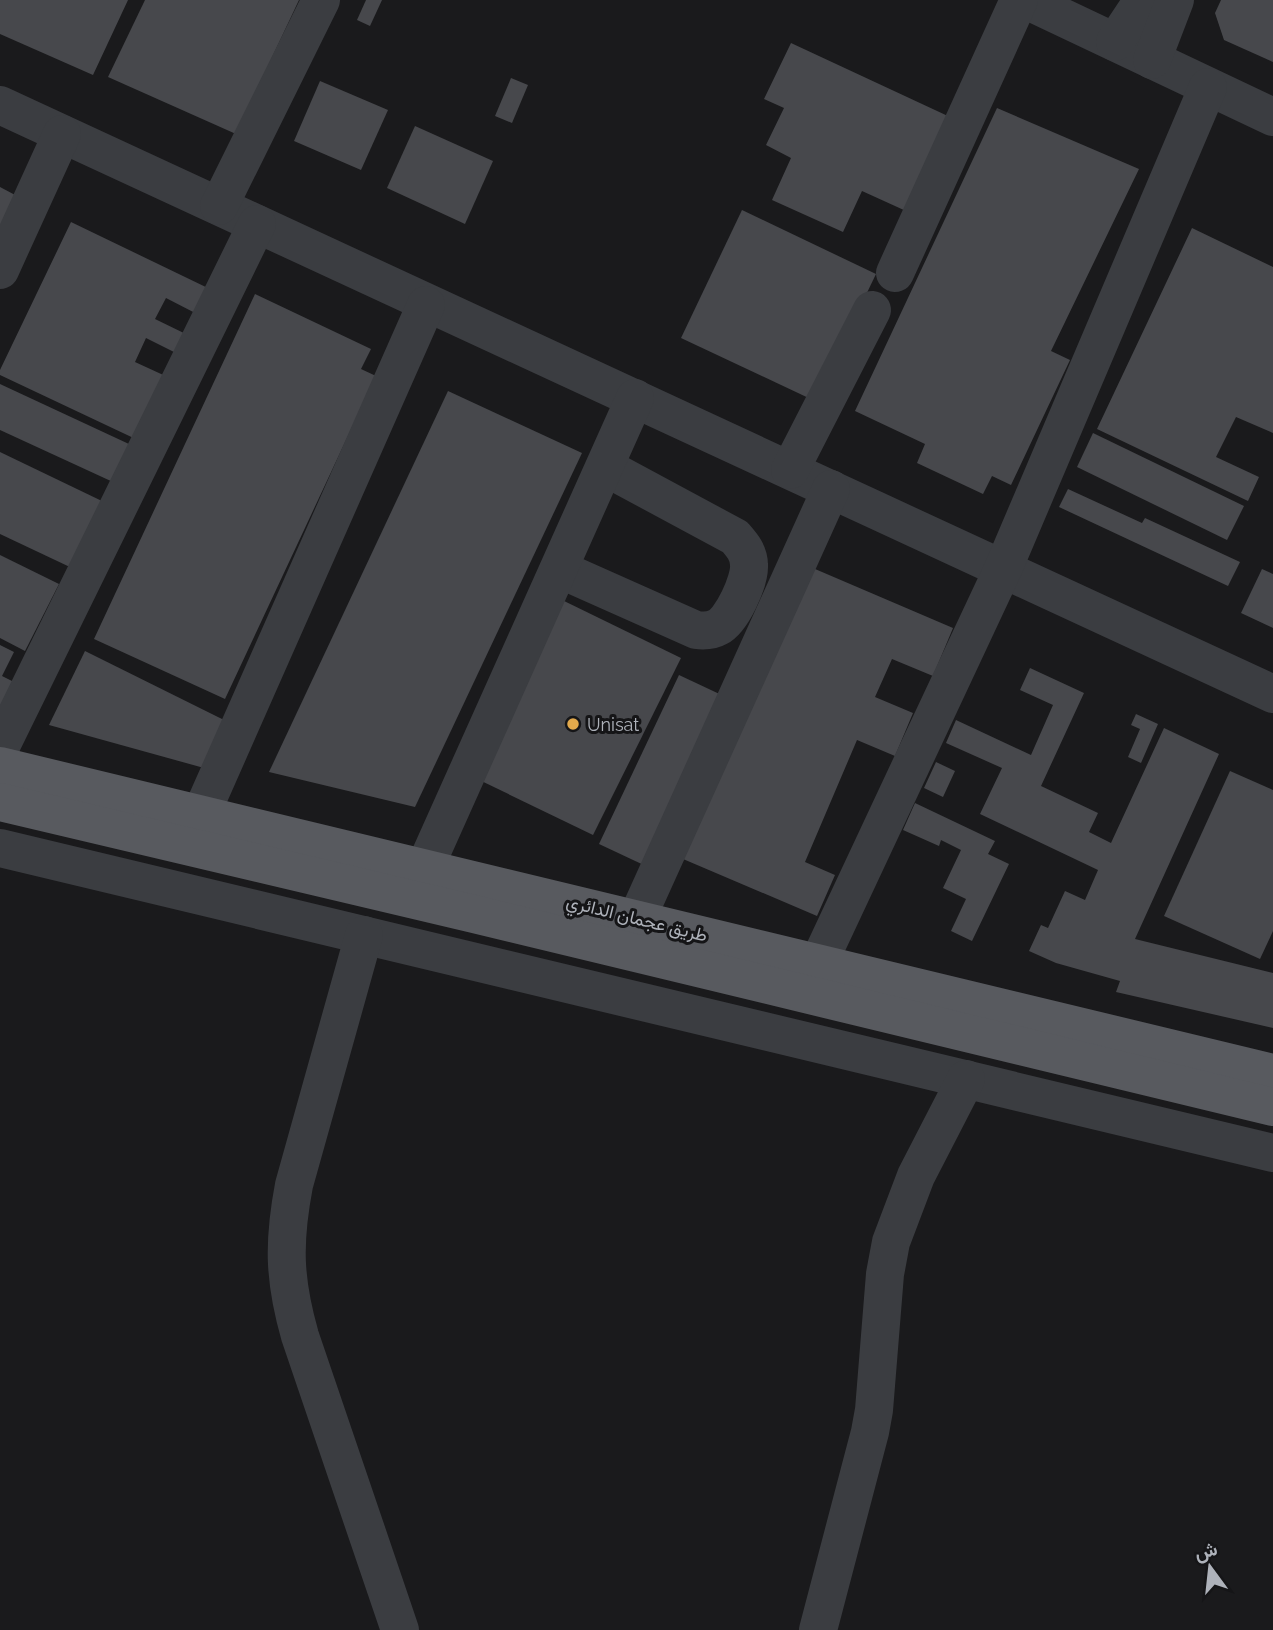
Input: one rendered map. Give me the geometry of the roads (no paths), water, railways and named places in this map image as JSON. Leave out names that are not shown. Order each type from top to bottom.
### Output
[{"type":"main road","name":"طريق عجمان الدائري","points":[[0,766],[1273,1073]]},
{"type":"main road","name":"طريق عجمان الدائري","points":[[0,802],[1273,1107]]},
{"type":"street","points":[[219,206],[321,0]]},
{"type":"street","points":[[895,273],[1019,0]]},
{"type":"street","points":[[1026,0],[1273,117]]},
{"type":"street","points":[[1115,42],[1143,0]]},
{"type":"street","points":[[1152,60],[1175,0]]},
{"type":"street","points":[[818,964],[1003,569],[1208,87]]},
{"type":"street","points":[[0,105],[426,305],[635,398],[1273,694]]},
{"type":"street","points":[[0,270],[62,134]]},
{"type":"street","points":[[0,748],[257,224]]},
{"type":"street","points":[[201,814],[426,305]]},
{"type":"street","points":[[790,470],[872,310]]},
{"type":"street","points":[[425,867],[635,398]]},
{"type":"street","points":[[559,569],[696,630],[708,631],[719,627],[728,619],[749,578],[750,563],[745,548],[735,537],[605,467]]},
{"type":"street","points":[[637,918],[831,489]]},
{"type":"street","points":[[0,848],[1273,1153]]},
{"type":"street","points":[[364,935],[294,1185],[287,1223],[285,1261],[290,1299],[300,1336],[400,1630]]},
{"type":"street","points":[[818,1630],[870,1432],[885,1274],[891,1242],[916,1176],[966,1079]]},
{"type":"place","name":"Unisat","points":[[573,724]]}]
